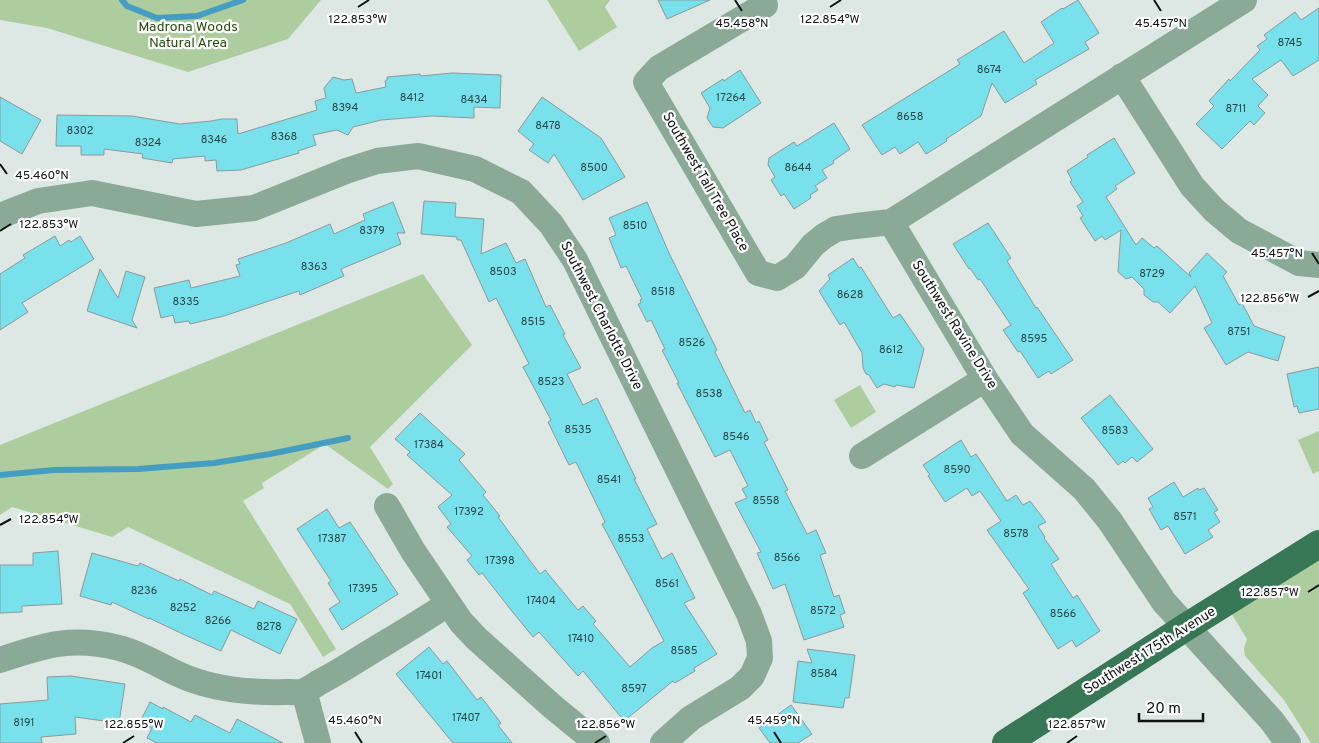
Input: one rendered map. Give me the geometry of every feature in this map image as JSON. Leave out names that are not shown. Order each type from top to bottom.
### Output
[{"type":"main road","name":"Southwest 175th Avenue","points":[[1006,743],[1319,544]]},
{"type":"street","points":[[890,222],[1244,0]]},
{"type":"street","name":"Southwest Tall Tree Place","points":[[765,5],[659,68],[646,82],[758,273],[777,278],[795,267],[813,245],[836,229],[890,222]]},
{"type":"street","points":[[1122,76],[1192,186],[1214,210],[1239,231],[1299,263],[1319,265]]},
{"type":"street","name":"Southwest Charlotte Drive","points":[[0,216],[38,201],[92,193],[196,214],[254,208],[346,171],[377,161],[418,156],[474,169],[521,192],[551,224],[575,260],[749,614],[759,640],[760,658],[752,676],[740,688],[691,718],[663,743]]},
{"type":"street","name":"Southwest Ravine Drive","points":[[890,222],[985,379],[1022,434],[1084,489],[1110,521],[1164,602],[1272,721],[1278,740]]},
{"type":"street","points":[[862,456],[985,379]]},
{"type":"street","points":[[387,506],[413,551],[461,622],[476,638],[597,743]]},
{"type":"street","points":[[0,660],[34,648],[57,643],[76,642],[134,652],[178,674],[222,688],[272,692],[304,691],[448,604]]},
{"type":"street","points":[[304,691],[318,743]]},
{"type":"green space","name":"Madrona Woods Natural Area","points":[[0,0],[321,0],[288,39],[188,72],[47,28],[0,20]]},
{"type":"green space","points":[[547,0],[610,0],[605,7],[617,27],[579,51]]},
{"type":"green space","points":[[423,274],[472,345],[370,447],[393,484],[388,489],[325,444],[262,483],[264,488],[243,501],[336,649],[323,657],[290,604],[128,527],[112,537],[12,507],[0,515],[0,445]]},
{"type":"green space","points":[[860,385],[876,412],[851,428],[834,400]]},
{"type":"green space","points":[[1319,431],[1319,471],[1313,474],[1298,440]]},
{"type":"green space","points":[[1319,559],[1319,743],[1311,743],[1284,700],[1245,656],[1244,648],[1247,639],[1231,613]]},
{"type":"building","points":[[658,0],[710,0],[667,19]]},
{"type":"building","points":[[1078,0],[1099,33],[1085,42],[1089,49],[1035,80],[1037,84],[1005,103],[992,83],[981,116],[926,154],[918,142],[900,154],[895,147],[882,155],[862,125],[960,64],[957,60],[1004,31],[1024,63],[1054,43],[1041,22]]},
{"type":"building","points":[[1319,8],[1319,60],[1293,76],[1281,60],[1252,79],[1268,95],[1258,106],[1265,113],[1254,125],[1250,121],[1222,149],[1196,124],[1214,106],[1209,101],[1260,50],[1257,46],[1267,39],[1264,35],[1295,12],[1301,20]]},
{"type":"building","points":[[740,70],[761,103],[723,128],[713,127],[707,118],[710,108],[701,93]]},
{"type":"building","points":[[452,73],[501,75],[500,108],[474,107],[474,118],[432,116],[381,120],[353,127],[348,135],[337,130],[313,135],[316,145],[298,151],[299,153],[241,170],[217,171],[216,160],[205,161],[205,156],[173,159],[172,163],[142,158],[143,154],[104,149],[104,155],[81,155],[81,146],[56,146],[57,115],[132,116],[180,124],[237,119],[238,134],[317,110],[315,101],[326,98],[324,88],[333,77],[344,80],[352,79],[356,93],[386,87],[385,81],[387,77]]},
{"type":"building","points":[[0,97],[41,120],[22,154],[0,141]]},
{"type":"building","points":[[542,97],[601,138],[625,177],[583,200],[554,154],[548,163],[529,150],[534,144],[518,131]]},
{"type":"building","points":[[834,123],[850,149],[833,161],[834,163],[822,170],[827,178],[815,186],[818,190],[810,195],[811,198],[794,209],[784,194],[781,196],[771,180],[775,177],[768,165],[769,158],[794,142],[797,146]]},
{"type":"building","points":[[1114,138],[1135,173],[1115,186],[1117,189],[1106,197],[1136,245],[1142,238],[1154,248],[1157,246],[1191,277],[1189,273],[1207,253],[1227,272],[1223,276],[1239,305],[1242,303],[1254,326],[1285,337],[1278,361],[1248,352],[1226,365],[1204,328],[1212,323],[1195,286],[1170,313],[1158,302],[1153,302],[1144,295],[1144,289],[1132,277],[1126,279],[1118,272],[1121,230],[1105,240],[1102,236],[1095,241],[1080,218],[1083,216],[1077,206],[1083,202],[1070,182],[1072,180],[1067,171],[1088,157],[1087,155]]},
{"type":"building","points":[[424,201],[456,203],[455,217],[484,219],[481,254],[506,243],[516,263],[525,259],[546,307],[550,305],[565,334],[563,335],[581,368],[567,374],[583,405],[597,398],[657,524],[647,529],[662,559],[672,553],[695,598],[684,603],[717,654],[694,668],[695,671],[675,683],[673,681],[624,721],[583,671],[578,676],[539,632],[533,637],[482,573],[479,575],[467,560],[472,556],[447,527],[451,524],[438,507],[452,495],[407,455],[410,452],[395,439],[420,413],[465,454],[459,460],[486,492],[483,495],[540,574],[545,570],[578,610],[583,606],[596,621],[593,624],[630,667],[652,648],[664,641],[602,524],[605,522],[576,462],[569,465],[548,422],[551,420],[523,367],[529,364],[496,298],[489,302],[461,240],[457,240],[457,237],[421,234]]},
{"type":"building","points":[[393,202],[405,233],[397,233],[401,244],[341,269],[344,276],[300,295],[299,291],[224,316],[190,324],[189,321],[175,323],[173,315],[161,318],[154,288],[189,280],[191,288],[240,276],[236,265],[240,264],[238,259],[286,243],[330,224],[334,234],[365,220],[363,214]]},
{"type":"building","points":[[647,202],[669,253],[717,350],[715,352],[745,413],[750,410],[756,423],[759,421],[768,440],[764,442],[788,490],[785,491],[807,534],[816,530],[826,553],[820,555],[834,597],[839,595],[845,613],[840,615],[844,627],[804,640],[785,584],[773,589],[757,553],[761,552],[735,503],[747,498],[742,489],[748,486],[730,450],[715,457],[677,383],[679,383],[662,350],[665,349],[651,320],[647,322],[638,304],[641,303],[640,300],[642,299],[626,266],[621,268],[609,238],[616,235],[609,218]]},
{"type":"building","points":[[988,223],[1011,258],[1007,261],[1036,308],[1073,360],[1051,374],[1049,371],[1038,378],[1020,351],[1018,352],[1003,330],[1011,325],[980,279],[978,280],[969,269],[953,244]]},
{"type":"building","points":[[55,236],[60,246],[80,236],[94,259],[22,303],[28,312],[0,330],[0,274],[25,258],[23,255]]},
{"type":"building","points":[[853,258],[859,268],[861,267],[893,318],[900,314],[924,349],[914,388],[896,385],[895,387],[884,384],[877,388],[863,368],[862,353],[844,322],[840,325],[819,291],[830,279],[828,275]]},
{"type":"building","points":[[100,269],[118,298],[126,271],[145,277],[132,320],[137,328],[87,311]]},
{"type":"building","points":[[1319,367],[1319,409],[1299,413],[1297,406],[1294,407],[1287,374]]},
{"type":"building","points":[[1110,395],[1153,449],[1137,462],[1132,457],[1125,463],[1123,461],[1118,465],[1081,418]]},
{"type":"building","points":[[961,440],[971,457],[976,454],[1007,501],[1016,495],[1023,505],[1030,501],[1046,522],[1038,526],[1059,559],[1051,564],[1073,598],[1077,595],[1100,631],[1076,647],[1072,640],[1058,649],[1023,593],[1029,589],[987,530],[1001,521],[980,491],[972,496],[967,488],[945,502],[928,476],[930,475],[923,465]]},
{"type":"building","points":[[1174,482],[1183,497],[1198,488],[1199,490],[1204,488],[1218,510],[1214,512],[1220,522],[1208,530],[1213,537],[1185,554],[1168,526],[1161,530],[1149,509],[1153,507],[1148,498]]},
{"type":"building","points":[[327,509],[339,528],[350,522],[398,594],[342,630],[329,609],[340,602],[328,583],[331,581],[297,529]]},
{"type":"building","points":[[58,551],[62,604],[22,606],[22,612],[0,613],[0,565],[33,565],[33,553]]},
{"type":"building","points":[[92,553],[138,566],[140,563],[179,581],[180,579],[212,595],[214,591],[254,609],[258,601],[297,619],[280,654],[231,630],[221,651],[112,602],[111,605],[80,596]]},
{"type":"building","points":[[429,647],[443,664],[447,661],[477,700],[481,697],[501,723],[498,725],[512,743],[453,743],[396,674]]},
{"type":"building","points":[[807,649],[855,655],[849,698],[845,698],[843,708],[793,702],[798,661],[812,663]]},
{"type":"building","points":[[71,676],[125,684],[119,723],[75,717],[76,734],[41,737],[42,743],[0,743],[0,704],[48,700],[47,677]]},
{"type":"building","points":[[150,702],[191,722],[195,715],[230,733],[237,719],[283,743],[157,743],[147,738],[152,728],[138,726]]},
{"type":"building","points":[[791,705],[812,734],[798,743],[770,743],[759,728]]},
{"type":"waterway","points":[[122,0],[127,6],[157,18],[197,16],[243,0]]},
{"type":"waterway","points":[[0,475],[54,470],[138,469],[214,463],[348,438]]}]
